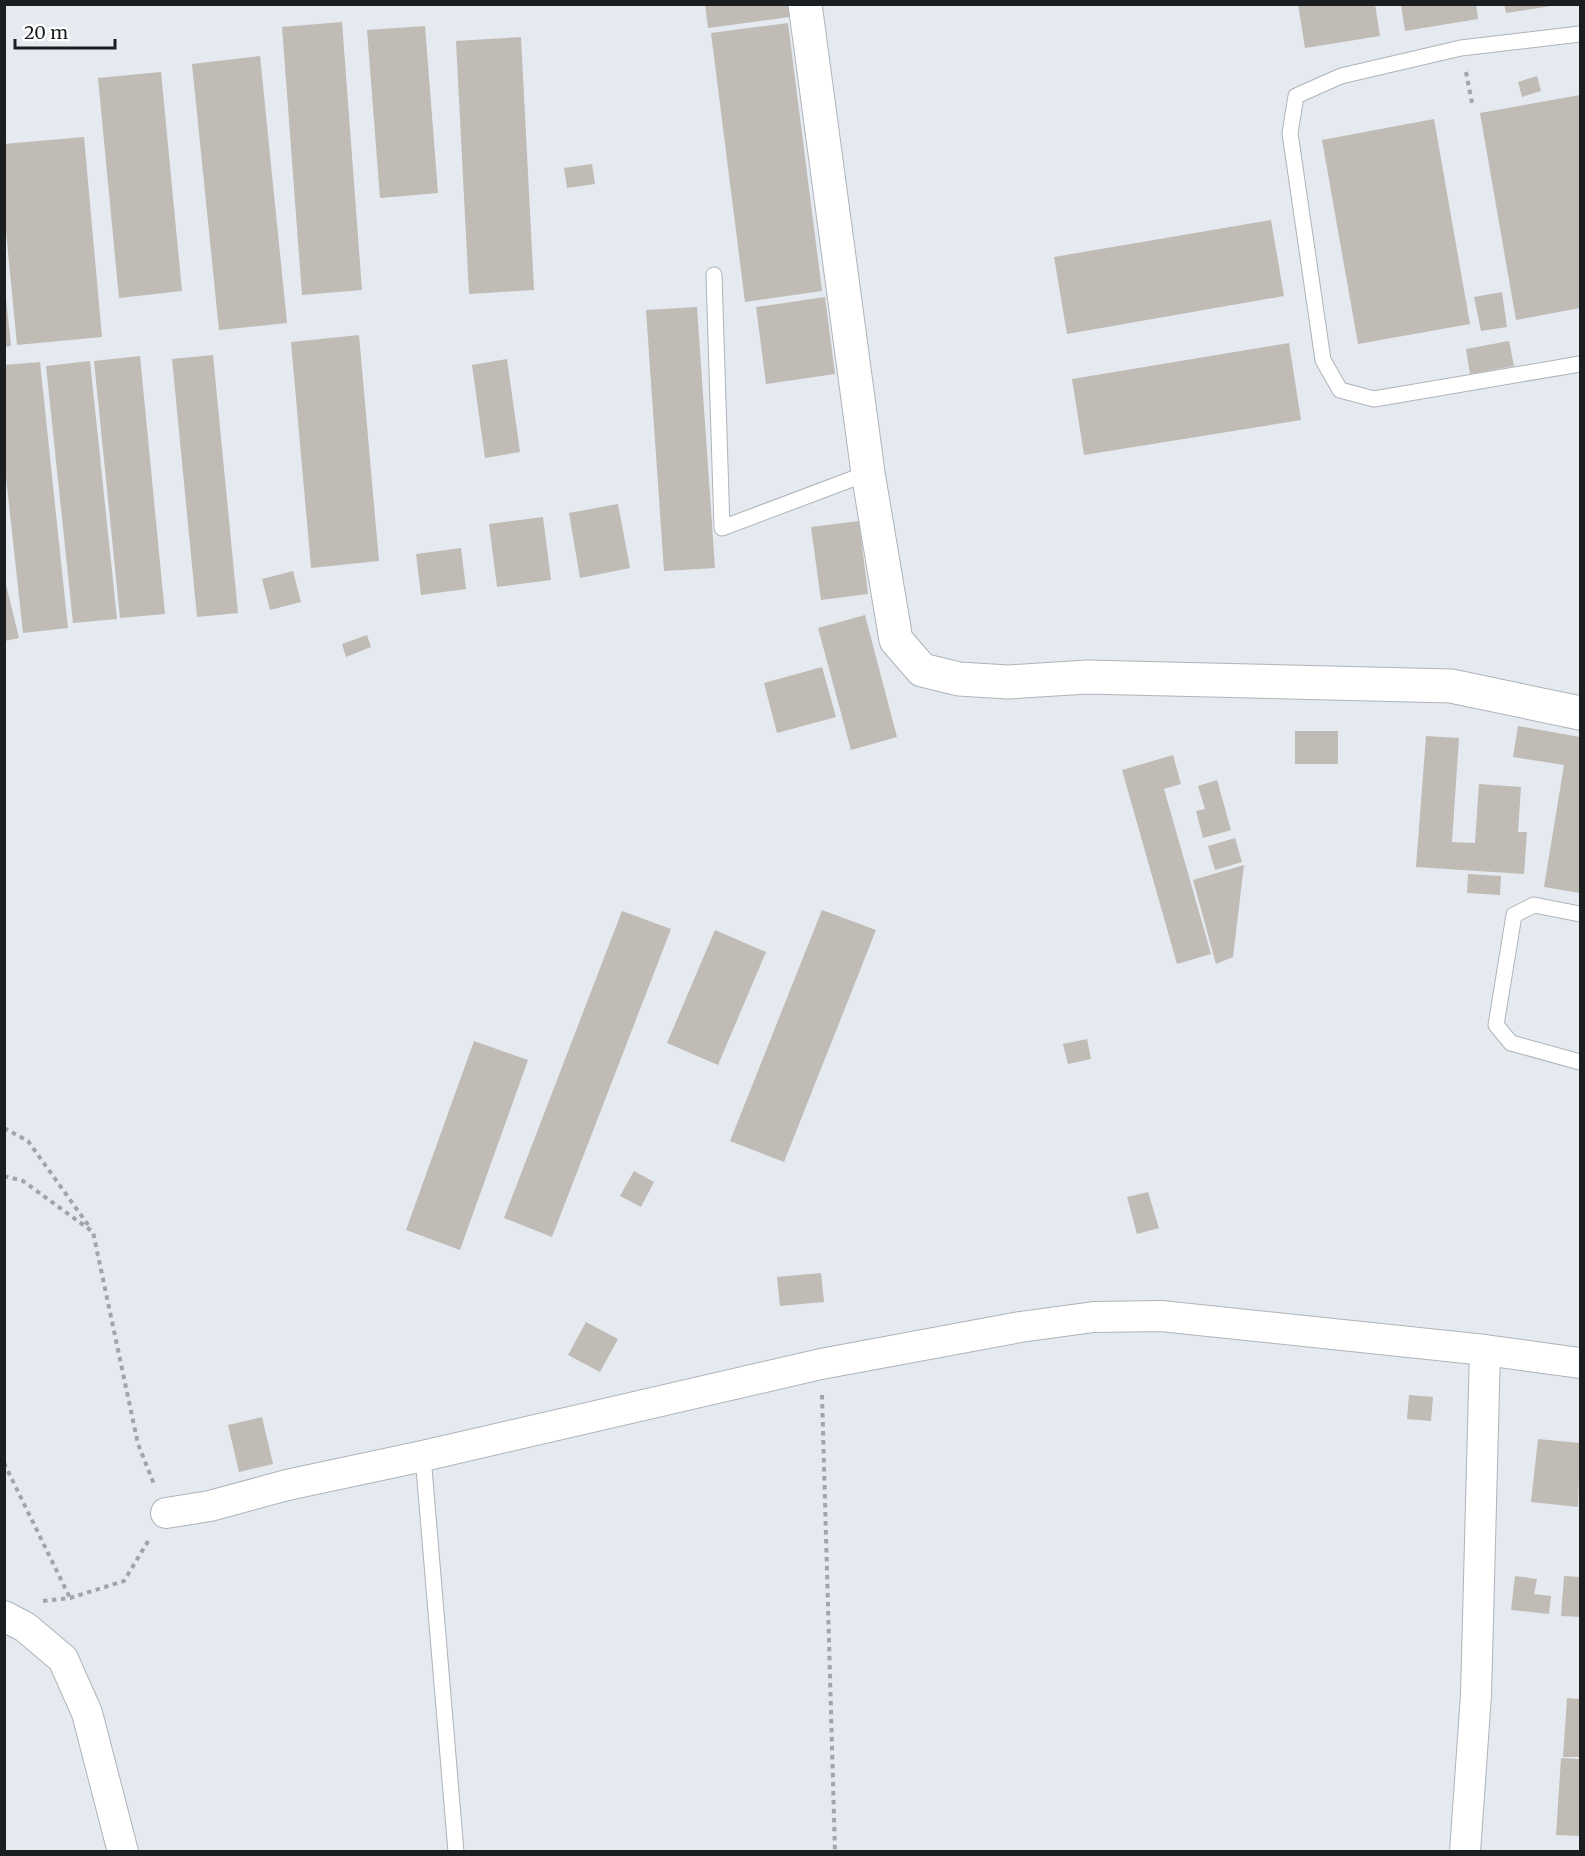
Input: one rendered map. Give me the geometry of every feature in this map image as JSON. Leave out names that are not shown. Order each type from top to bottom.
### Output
[{"type":"street","points":[[806,4],[868,473],[896,640],[922,670],[959,679],[1008,682],[1087,676],[1451,686],[1581,713]]},
{"type":"street","points":[[166,1513],[210,1506],[287,1485],[821,1364],[1020,1327],[1094,1317],[1161,1316],[1485,1350],[1581,1363]]},
{"type":"street","points":[[1465,1851],[1476,1695],[1485,1350]]},
{"type":"street","points":[[4,1616],[25,1627],[63,1659],[87,1713],[123,1851]]},
{"type":"lane","points":[[1581,34],[1461,48],[1341,76],[1296,96],[1290,133],[1323,360],[1340,390],[1374,399],[1581,364]]},
{"type":"lane","points":[[714,275],[722,528],[868,473]]},
{"type":"lane","points":[[1581,914],[1534,905],[1514,915],[1497,1024],[1511,1043],[1581,1062]]},
{"type":"lane","points":[[423,1456],[456,1851]]},
{"type":"path","points":[[1461,48],[1472,103]]},
{"type":"path","points":[[4,1128],[28,1141],[93,1232],[138,1444],[166,1513],[123,1581],[70,1598],[37,1601]]},
{"type":"path","points":[[4,1176],[23,1181],[93,1232]]},
{"type":"path","points":[[821,1364],[835,1851]]},
{"type":"path","points":[[4,1464],[70,1598]]},
{"type":"building","points":[[705,4],[788,4],[790,17],[708,28]]},
{"type":"building","points":[[1298,4],[1375,4],[1380,36],[1305,48]]},
{"type":"building","points":[[1401,4],[1476,4],[1478,19],[1405,31]]},
{"type":"building","points":[[1504,4],[1551,4],[1551,6],[1506,13]]},
{"type":"building","points":[[342,22],[362,290],[302,295],[282,27]]},
{"type":"building","points":[[788,23],[822,291],[745,302],[711,33]]},
{"type":"building","points":[[425,26],[438,193],[380,198],[367,30]]},
{"type":"building","points":[[521,37],[534,290],[469,294],[456,41]]},
{"type":"building","points":[[260,56],[287,323],[219,330],[192,64]]},
{"type":"building","points":[[161,72],[182,291],[119,298],[98,78]]},
{"type":"building","points":[[1537,76],[1541,91],[1522,97],[1518,82]]},
{"type":"building","points":[[1580,95],[1580,308],[1516,320],[1480,113]]},
{"type":"building","points":[[1434,119],[1470,324],[1358,344],[1322,140]]},
{"type":"building","points":[[84,137],[102,337],[17,345],[4,211],[4,144]]},
{"type":"building","points":[[592,164],[595,184],[567,188],[564,168]]},
{"type":"building","points":[[1271,220],[1284,296],[1067,334],[1054,257]]},
{"type":"building","points":[[1502,292],[1507,327],[1481,331],[1474,297]]},
{"type":"building","points":[[825,297],[835,374],[766,384],[756,307]]},
{"type":"building","points":[[6,298],[11,346],[4,347],[4,299]]},
{"type":"building","points":[[697,307],[715,568],[664,571],[646,310]]},
{"type":"building","points":[[359,335],[379,561],[311,568],[291,342]]},
{"type":"building","points":[[1509,341],[1514,366],[1470,374],[1466,349]]},
{"type":"building","points":[[1289,343],[1301,420],[1084,455],[1072,379]]},
{"type":"building","points":[[213,355],[238,613],[197,617],[172,359]]},
{"type":"building","points":[[140,356],[165,614],[120,618],[94,361]]},
{"type":"building","points":[[507,359],[520,452],[485,458],[472,365]]},
{"type":"building","points":[[90,361],[117,619],[73,623],[46,366]]},
{"type":"building","points":[[40,362],[68,628],[23,633],[4,459],[4,365]]},
{"type":"building","points":[[618,504],[630,568],[580,578],[569,513]]},
{"type":"building","points":[[543,517],[551,580],[497,587],[489,524]]},
{"type":"building","points":[[859,521],[868,594],[821,600],[811,527]]},
{"type":"building","points":[[461,548],[466,589],[421,595],[416,554]]},
{"type":"building","points":[[293,571],[301,602],[270,610],[262,579]]},
{"type":"building","points":[[4,576],[19,638],[4,641]]},
{"type":"building","points":[[865,615],[897,737],[851,750],[818,628]]},
{"type":"building","points":[[367,635],[371,647],[346,657],[342,644]]},
{"type":"building","points":[[822,667],[836,717],[777,733],[764,683]]},
{"type":"building","points":[[1518,726],[1580,737],[1580,893],[1544,887],[1564,765],[1513,757]]},
{"type":"building","points":[[1295,731],[1338,731],[1338,764],[1295,764]]},
{"type":"building","points":[[1426,736],[1459,738],[1452,842],[1475,843],[1479,784],[1521,787],[1518,832],[1527,832],[1524,874],[1416,867]]},
{"type":"building","points":[[1173,755],[1181,784],[1164,789],[1211,954],[1177,964],[1122,770]]},
{"type":"building","points":[[1217,780],[1231,830],[1203,838],[1196,811],[1205,809],[1198,786]]},
{"type":"building","points":[[1235,838],[1242,862],[1215,870],[1208,846]]},
{"type":"building","points":[[1244,865],[1233,957],[1216,964],[1193,880]]},
{"type":"building","points":[[1468,874],[1501,876],[1500,895],[1467,893]]},
{"type":"building","points":[[822,910],[876,930],[784,1162],[730,1141]]},
{"type":"building","points":[[622,911],[671,929],[552,1237],[504,1218]]},
{"type":"building","points":[[715,930],[766,952],[718,1065],[667,1043]]},
{"type":"building","points":[[1087,1039],[1091,1059],[1068,1064],[1063,1044]]},
{"type":"building","points":[[474,1041],[528,1060],[460,1250],[406,1230]]},
{"type":"building","points":[[634,1171],[654,1182],[641,1207],[620,1196]]},
{"type":"building","points":[[1148,1192],[1159,1228],[1137,1234],[1127,1197]]},
{"type":"building","points":[[821,1273],[824,1302],[780,1306],[777,1277]]},
{"type":"building","points":[[586,1322],[618,1339],[600,1372],[568,1355]]},
{"type":"building","points":[[1409,1395],[1433,1397],[1431,1421],[1407,1419]]},
{"type":"building","points":[[262,1417],[273,1464],[239,1472],[228,1425]]},
{"type":"building","points":[[1538,1439],[1580,1443],[1578,1507],[1531,1502]]},
{"type":"building","points":[[1515,1576],[1537,1579],[1534,1594],[1551,1596],[1549,1614],[1511,1610]]},
{"type":"building","points":[[1564,1576],[1580,1577],[1580,1617],[1561,1616]]},
{"type":"building","points":[[1567,1698],[1580,1699],[1580,1757],[1563,1757]]},
{"type":"building","points":[[1561,1758],[1580,1759],[1580,1836],[1556,1835]]}]
